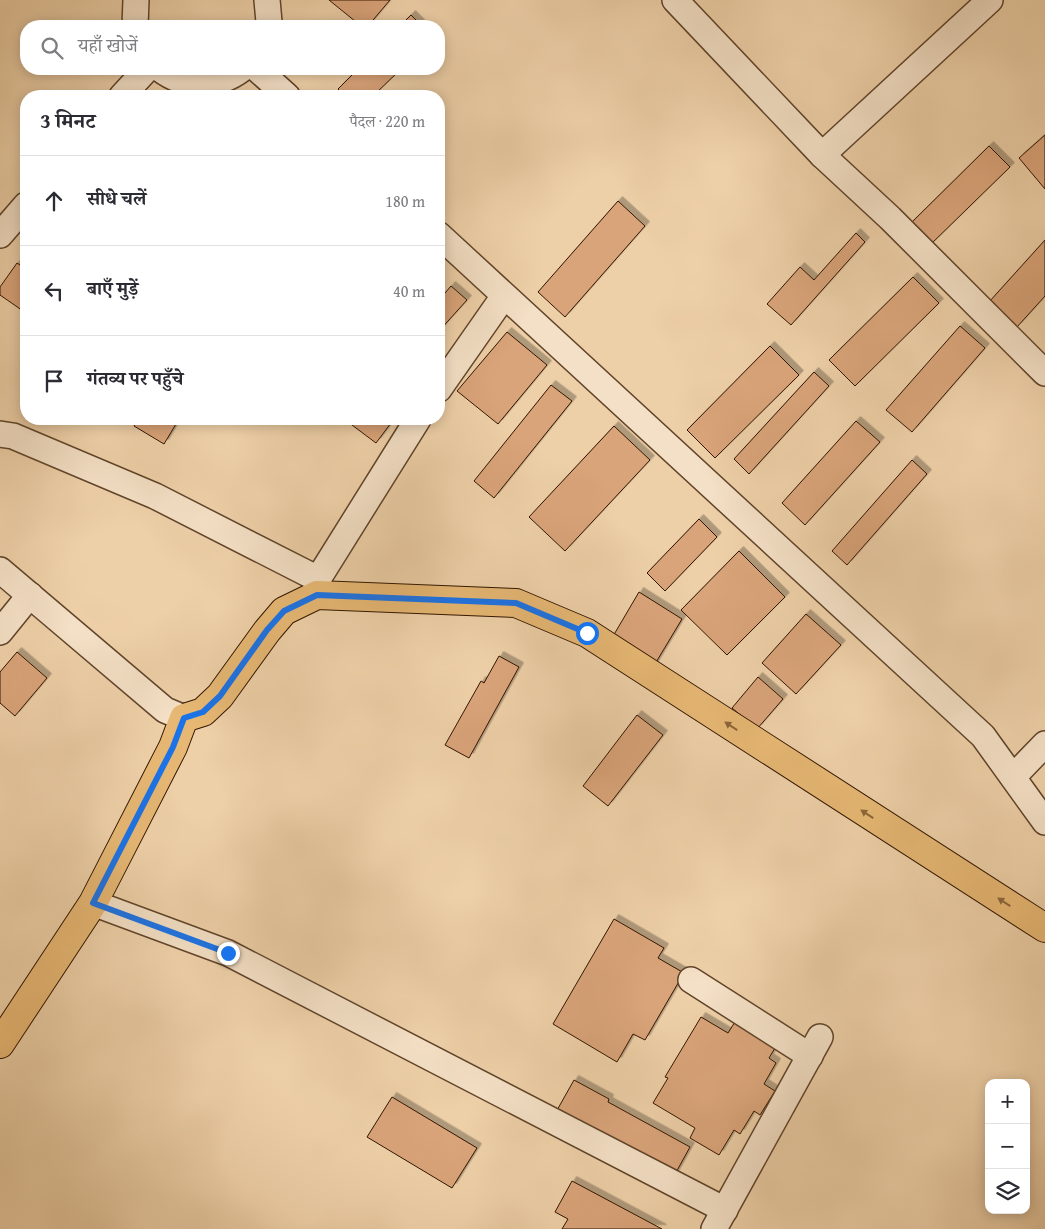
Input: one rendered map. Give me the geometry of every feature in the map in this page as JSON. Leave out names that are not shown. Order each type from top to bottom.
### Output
[{"type":"main road","points":[[0,1044],[93,903],[173,747],[184,718],[203,712],[220,696],[267,630],[284,611],[317,587],[516,603],[587,633],[1045,928]]},
{"type":"street","points":[[135,20],[136,0]]},
{"type":"street","points":[[267,0],[269,20]]},
{"type":"street","points":[[674,0],[822,155],[890,218],[1045,373]]},
{"type":"street","points":[[822,155],[990,0]]},
{"type":"street","points":[[128,90],[141,75]]},
{"type":"street","points":[[168,75],[190,83],[212,83],[234,75]]},
{"type":"street","points":[[264,75],[281,90]]},
{"type":"street","points":[[0,235],[20,212]]},
{"type":"street","points":[[445,241],[983,736],[1045,822]]},
{"type":"street","points":[[445,380],[504,296]]},
{"type":"street","points":[[0,434],[13,436],[155,496],[317,587],[414,425]]},
{"type":"street","points":[[0,570],[165,710],[184,718]]},
{"type":"street","points":[[0,632],[30,595]]},
{"type":"street","points":[[1013,777],[1045,744]]},
{"type":"street","points":[[93,903],[228,953],[720,1219],[815,1046],[691,980]]},
{"type":"building","points":[[329,0],[390,0],[373,20],[354,20]]},
{"type":"building","points":[[411,15],[416,20],[406,20]]},
{"type":"building","points":[[352,75],[395,75],[379,90],[338,89]]},
{"type":"building","points":[[1045,135],[1045,189],[1019,158]]},
{"type":"building","points":[[989,146],[1010,167],[928,247],[908,226]]},
{"type":"building","points":[[618,201],[645,226],[565,317],[538,292]]},
{"type":"building","points":[[856,233],[865,242],[791,325],[767,304],[800,267],[814,280]]},
{"type":"building","points":[[1045,240],[1045,296],[1017,327],[989,302]]},
{"type":"building","points":[[17,263],[20,265],[20,309],[0,295],[0,287]]},
{"type":"building","points":[[913,277],[939,303],[855,386],[829,360]]},
{"type":"building","points":[[451,286],[467,300],[445,324],[445,293]]},
{"type":"building","points":[[960,326],[985,348],[912,432],[886,410]]},
{"type":"building","points":[[507,332],[547,365],[498,424],[457,391]]},
{"type":"building","points":[[770,346],[799,375],[715,458],[687,430]]},
{"type":"building","points":[[814,372],[829,386],[749,474],[734,459]]},
{"type":"building","points":[[551,385],[572,401],[494,498],[474,481]]},
{"type":"building","points":[[856,421],[880,442],[805,525],[782,503]]},
{"type":"building","points":[[135,425],[175,425],[164,444]]},
{"type":"building","points":[[352,425],[390,425],[376,443]]},
{"type":"building","points":[[614,426],[650,460],[565,551],[529,517]]},
{"type":"building","points":[[912,460],[927,474],[847,565],[832,551]]},
{"type":"building","points":[[699,519],[717,537],[665,591],[647,573]]},
{"type":"building","points":[[739,551],[785,597],[727,655],[681,610]]},
{"type":"building","points":[[639,592],[682,619],[652,669],[609,643]]},
{"type":"building","points":[[806,614],[841,645],[796,694],[762,663]]},
{"type":"building","points":[[17,652],[47,678],[15,716],[0,703],[0,672]]},
{"type":"building","points":[[499,656],[519,667],[469,758],[445,745],[481,681],[484,683]]},
{"type":"building","points":[[758,677],[783,699],[757,729],[732,708]]},
{"type":"building","points":[[637,715],[663,735],[608,806],[583,786]]},
{"type":"building","points":[[614,919],[664,948],[658,958],[684,973],[645,1040],[633,1034],[617,1062],[553,1024]]},
{"type":"building","points":[[743,1009],[784,1033],[769,1058],[776,1063],[764,1084],[775,1091],[760,1115],[754,1111],[740,1134],[734,1130],[719,1155],[690,1138],[695,1128],[653,1103],[668,1078],[665,1077],[701,1017],[728,1033]]},
{"type":"building","points":[[574,1080],[609,1099],[608,1102],[690,1147],[674,1176],[556,1112]]},
{"type":"building","points":[[392,1097],[477,1148],[452,1188],[367,1137]]},
{"type":"building","points":[[572,1181],[662,1229],[562,1229],[568,1219],[555,1212]]},
{"type":"route","points":[[228,953],[93,903],[173,747],[184,718],[203,712],[220,696],[267,630],[284,611],[317,595],[516,603],[587,633]]}]
